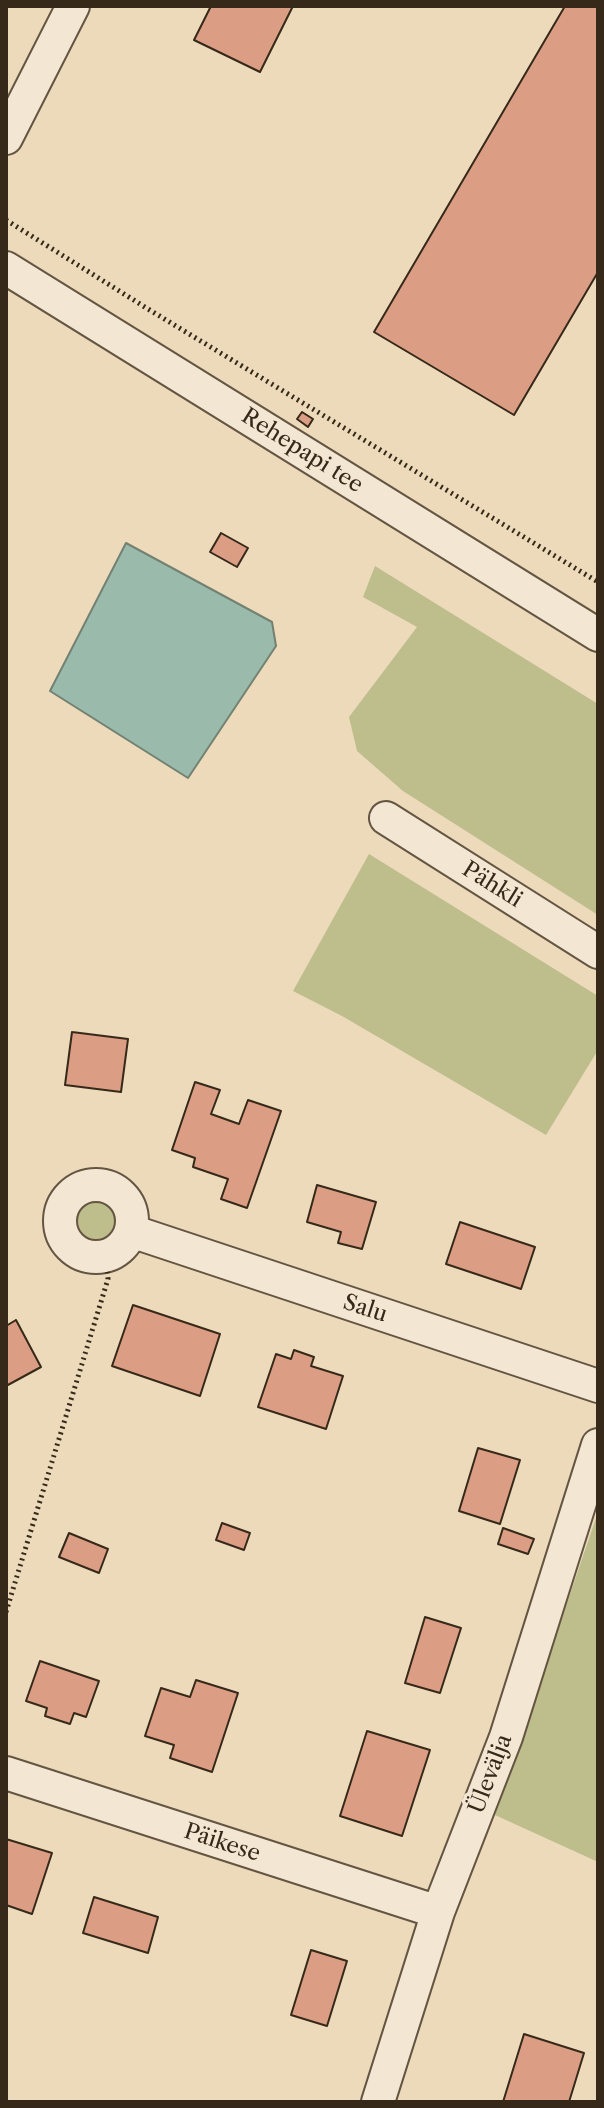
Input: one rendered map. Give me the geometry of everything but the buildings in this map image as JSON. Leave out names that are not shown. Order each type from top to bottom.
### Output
[{"type":"street","points":[[6,138],[73,6]]},
{"type":"street","name":"Rehepapi tee","points":[[6,268],[598,635]]},
{"type":"street","name":"Pähkli","points":[[386,818],[598,952]]},
{"type":"street","points":[[93,1185],[115,1190],[130,1208],[131,1231],[126,1242],[106,1256],[94,1258],[83,1255],[72,1248],[61,1228],[60,1216],[64,1204],[82,1188],[93,1185]]},
{"type":"street","name":"Salu","points":[[131,1231],[598,1386]]},
{"type":"street","name":"Ülevälja","points":[[378,2102],[438,1912],[506,1737],[598,1445]]},
{"type":"street","name":"Päikese","points":[[6,1773],[438,1912]]},
{"type":"path","points":[[6,220],[598,582]]},
{"type":"path","points":[[6,1612],[108,1279],[106,1256]]},
{"type":"shaded area","points":[[126,543],[272,622],[276,646],[188,778],[50,691]]},
{"type":"shaded area","points":[[375,566],[598,704],[598,915],[403,791],[357,751],[349,717],[417,627],[363,597]]},
{"type":"shaded area","points":[[369,854],[598,996],[598,1050],[546,1135],[342,1016],[293,991]]},
{"type":"shaded area","points":[[96,1195],[114,1203],[122,1221],[114,1239],[96,1247],[78,1239],[70,1221],[78,1203]]},
{"type":"shaded area","points":[[598,1512],[598,1862],[495,1815]]}]
